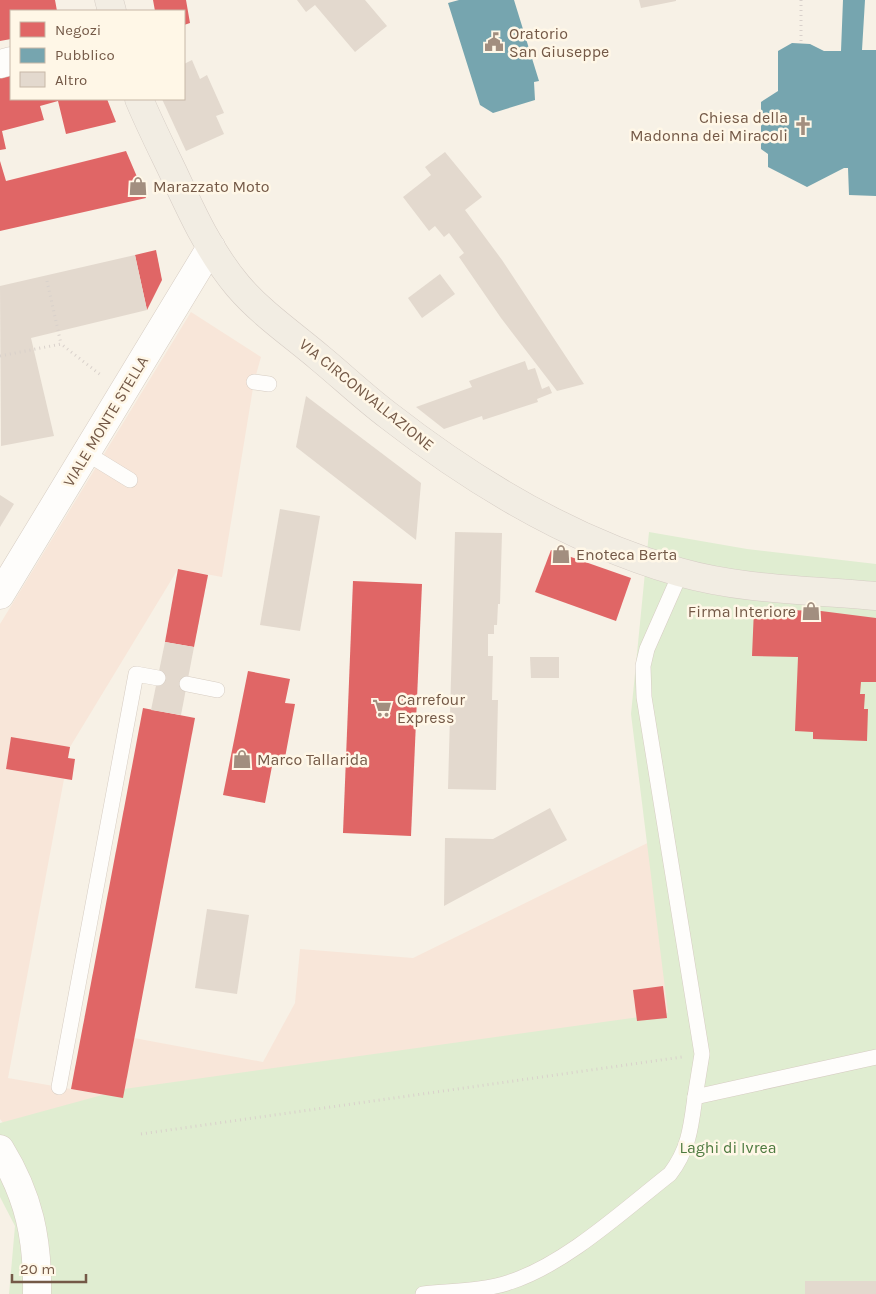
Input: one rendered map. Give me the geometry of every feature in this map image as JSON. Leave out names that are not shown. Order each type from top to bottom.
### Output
[{"type":"main road","name":"VIA CIRCONVALLAZIONE","points":[[139,100],[193,214],[211,247],[238,286],[262,310],[388,416],[487,485],[522,505],[614,549],[681,572],[744,584],[876,596]]},
{"type":"main road","name":"VIALE MONTE STELLA","points":[[0,595],[211,247]]},
{"type":"main road","points":[[0,1149],[17,1180],[32,1225],[37,1262],[37,1294]]},
{"type":"lane","points":[[86,453],[130,480]]},
{"type":"lane","points":[[423,1294],[493,1286],[509,1282],[535,1271],[570,1252],[670,1174],[679,1162],[686,1147],[691,1127],[702,1054],[644,697],[643,680],[646,650],[681,572]]},
{"type":"lane","points":[[59,1086],[136,674],[158,678]]},
{"type":"lane","points":[[187,684],[217,690]]},
{"type":"lane","points":[[695,1097],[876,1057]]},
{"type":"path","points":[[801,0],[801,44]]},
{"type":"path","points":[[47,281],[61,344],[102,376],[125,390]]},
{"type":"path","points":[[0,356],[61,344]]},
{"type":"path","points":[[141,1134],[702,1054]]},
{"type":"shaded area","points":[[191,312],[261,357],[254,382],[222,577],[178,569],[70,747],[11,738],[6,769],[64,779],[8,1078],[122,1098],[134,1038],[263,1062],[295,1003],[300,949],[413,958],[680,827],[876,1045],[4,1124],[0,1119],[0,624]]},
{"type":"green space","name":"Laghi di Ivrea","points":[[649,532],[747,549],[876,564],[876,1294],[9,1294],[15,1226],[0,1197],[0,1123],[124,1089],[668,1013],[631,714]]},
{"type":"building: Negozi","points":[[0,0],[55,0],[57,10],[10,10],[10,39],[0,41]]},
{"type":"building: Negozi","points":[[153,0],[186,0],[190,23],[185,25],[185,10],[155,10]]},
{"type":"building: Negozi","points":[[10,75],[10,100],[107,100],[116,122],[66,134],[58,101],[40,106],[44,120],[2,131],[6,149],[0,150],[0,77]]},
{"type":"building: Negozi","points":[[126,151],[146,198],[0,231],[0,161],[6,181]]},
{"type":"building: Negozi","points":[[156,250],[162,280],[147,310],[135,255]]},
{"type":"building: Negozi","points":[[551,550],[631,578],[616,621],[535,592]]},
{"type":"building: Negozi","points":[[178,569],[208,575],[194,647],[165,642]]},
{"type":"building: Negozi","name":"Carrefour Express","points":[[353,581],[422,584],[411,836],[343,833]]},
{"type":"building: Negozi","points":[[754,609],[821,611],[876,618],[876,682],[861,682],[860,694],[865,694],[864,709],[868,709],[867,741],[813,739],[813,732],[795,731],[798,657],[752,656]]},
{"type":"building: Negozi","points":[[248,671],[290,679],[285,703],[295,704],[284,763],[273,761],[265,803],[223,795]]},
{"type":"building: Negozi","points":[[143,708],[195,718],[123,1098],[71,1089]]},
{"type":"building: Negozi","points":[[11,737],[70,747],[68,758],[75,759],[72,780],[6,769]]},
{"type":"building: Negozi","points":[[663,986],[667,1018],[637,1021],[633,990]]},
{"type":"building: Pubblico","name":"Oratorio San Giuseppe","points":[[459,0],[514,0],[539,81],[534,82],[535,100],[493,113],[480,105],[448,3]]},
{"type":"building: Pubblico","points":[[843,0],[865,0],[862,50],[876,50],[876,196],[849,195],[848,168],[844,168],[807,187],[768,167],[768,154],[761,149],[761,102],[778,91],[778,51],[792,43],[810,44],[824,51],[841,51]]},
{"type":"building: Altro","points":[[297,0],[365,0],[387,26],[355,52],[315,5],[306,12]]},
{"type":"building: Altro","points":[[639,0],[676,0],[676,1],[641,8]]},
{"type":"building: Altro","points":[[192,60],[200,79],[207,75],[224,113],[216,116],[224,134],[186,151],[162,100],[185,100],[185,64]]},
{"type":"building: Altro","points":[[445,152],[482,197],[465,210],[502,260],[584,384],[557,391],[501,318],[459,257],[464,253],[449,233],[444,237],[435,226],[429,231],[403,197],[431,175],[425,167]]},
{"type":"building: Altro","points":[[135,255],[147,310],[31,338],[54,436],[1,446],[0,286]]},
{"type":"building: Altro","points":[[440,274],[455,294],[422,318],[408,298]]},
{"type":"building: Altro","points":[[525,361],[528,370],[535,368],[542,389],[549,386],[552,393],[537,399],[538,402],[483,420],[482,416],[444,429],[416,407],[472,387],[469,381]]},
{"type":"building: Altro","points":[[306,396],[421,483],[416,540],[296,447]]},
{"type":"building: Altro","points":[[0,495],[14,504],[0,527]]},
{"type":"building: Altro","points":[[280,509],[320,516],[300,631],[260,625]]},
{"type":"building: Altro","points":[[455,532],[502,533],[500,604],[498,604],[497,625],[494,625],[494,634],[488,634],[488,656],[493,656],[492,700],[498,700],[496,790],[448,789]]},
{"type":"building: Altro","points":[[165,642],[194,647],[181,715],[151,710]]},
{"type":"building: Altro","points":[[530,657],[559,657],[559,678],[531,678]]},
{"type":"building: Altro","points":[[550,808],[567,840],[444,906],[445,838],[493,839]]},
{"type":"building: Altro","points":[[207,909],[249,915],[237,994],[195,988]]},
{"type":"building: Altro","points":[[805,1281],[876,1281],[876,1294],[805,1294]]},
{"type":"place","name":"Oratorio San Giuseppe","points":[[494,42]]},
{"type":"place","name":"Chiesa della Madonna dei Miracoli","points":[[803,126]]},
{"type":"place","name":"Marazzato Moto","points":[[138,186]]},
{"type":"place","name":"Enoteca Berta","points":[[561,554]]},
{"type":"place","name":"Firma Interiore","points":[[811,611]]},
{"type":"place","name":"Carrefour Express","points":[[382,708]]},
{"type":"place","name":"Marco Tallarida","points":[[242,759]]}]
